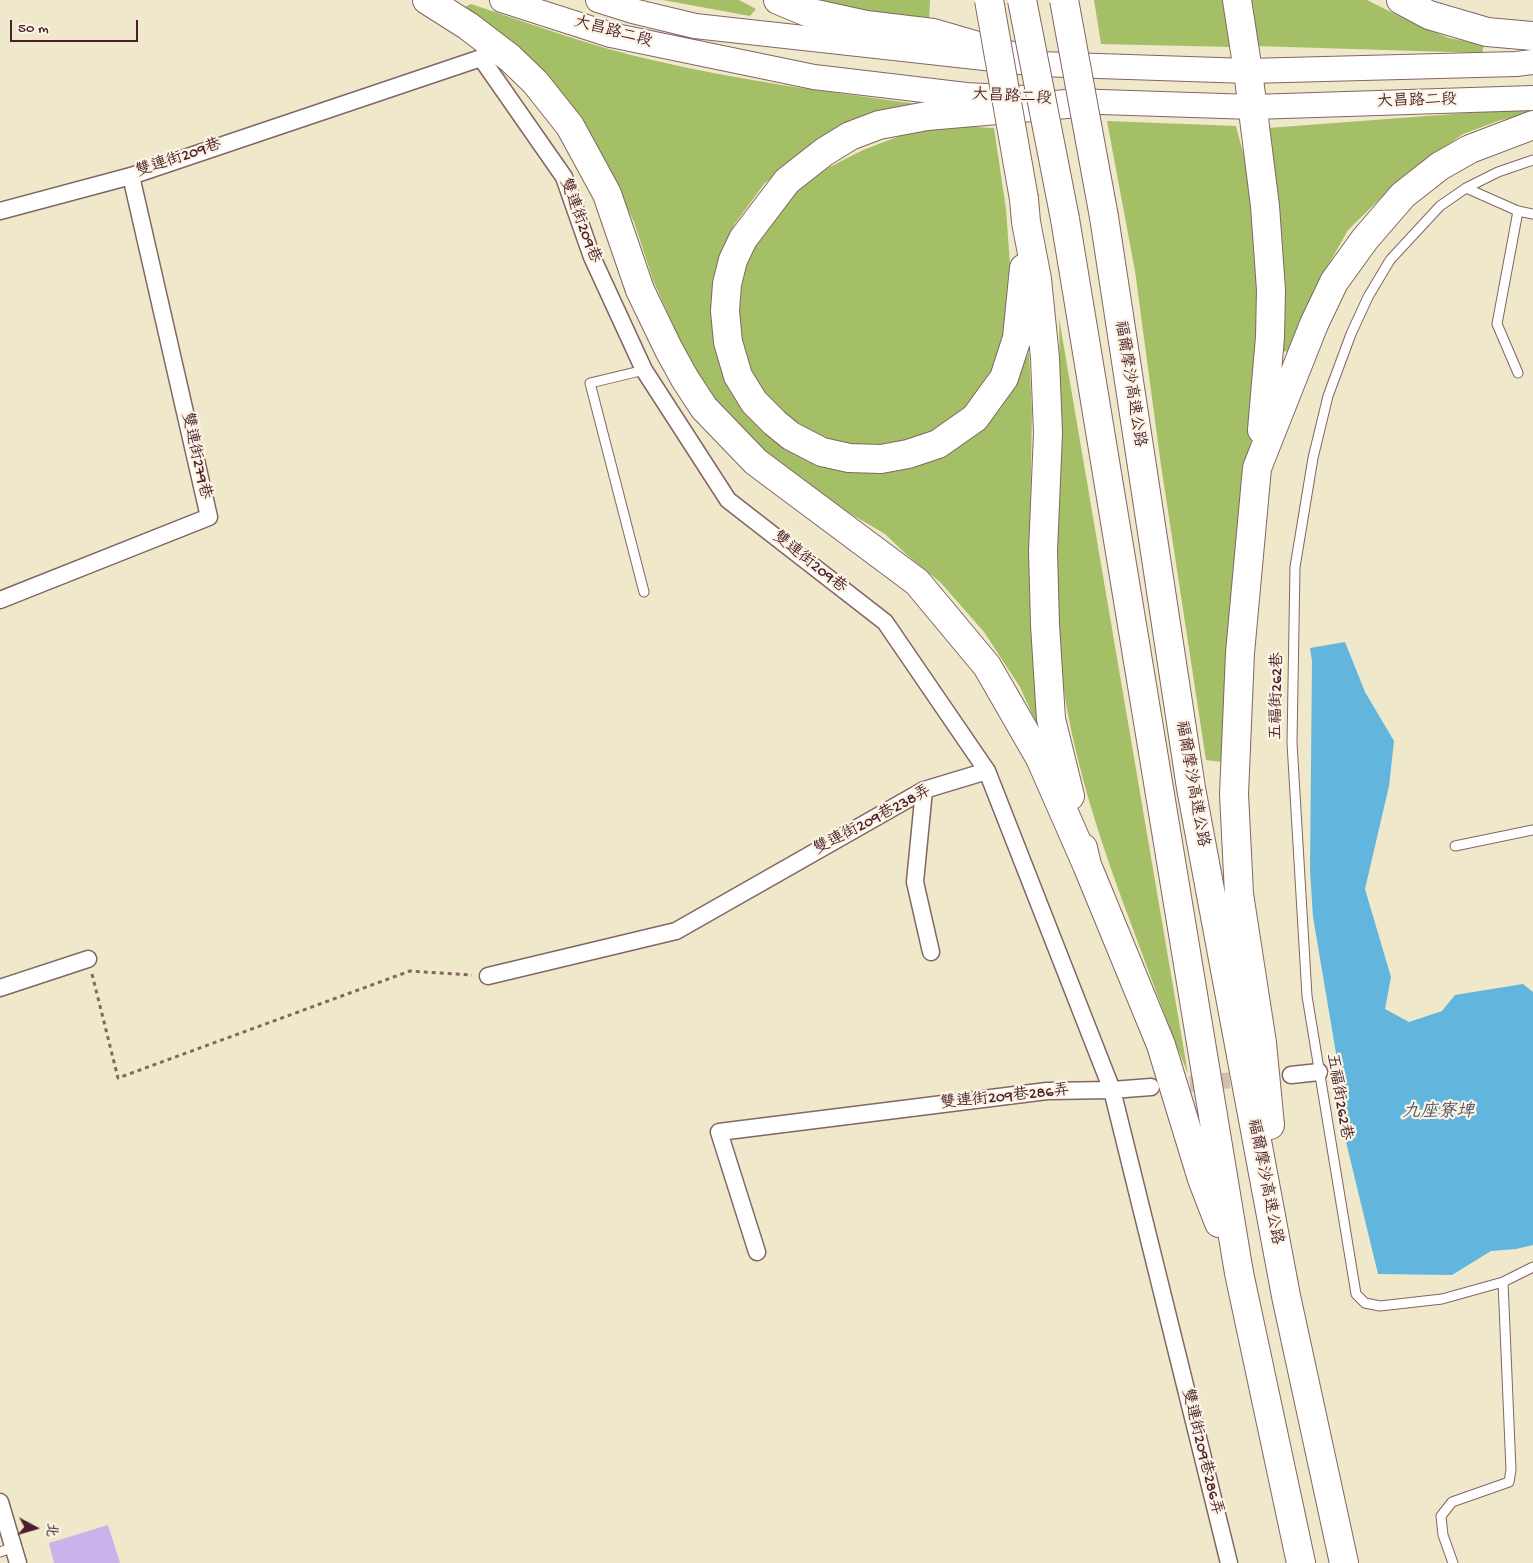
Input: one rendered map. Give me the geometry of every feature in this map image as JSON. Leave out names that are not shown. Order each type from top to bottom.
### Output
[{"type":"highway","points":[[427,0],[468,26],[510,58],[535,82],[570,126],[606,194],[640,290],[685,379],[704,408],[756,462],[917,582],[987,666],[1040,758],[1087,865],[1161,1045],[1202,1179],[1238,1273]]},
{"type":"highway","points":[[778,0],[807,12],[866,25],[933,33],[1039,64]]},
{"type":"highway","points":[[989,0],[1037,279],[1048,433],[1044,560],[1045,625],[1052,719],[1087,865]]},
{"type":"highway","name":"福爾摩沙高速公路","points":[[1022,0],[1065,219],[1238,1273],[1301,1563]]},
{"type":"highway","name":"福爾摩沙高速公路","points":[[1064,0],[1104,217],[1190,788],[1286,1296],[1344,1563]]},
{"type":"highway","points":[[1238,0],[1265,206],[1271,290],[1265,400],[1240,653],[1234,794],[1239,894],[1262,1043],[1286,1296]]},
{"type":"highway","points":[[1401,0],[1429,15],[1487,32],[1533,36]]},
{"type":"highway","points":[[1025,210],[1023,277],[1017,338],[1004,378],[975,418],[938,444],[908,454],[881,458],[849,458],[822,452],[792,436],[754,402],[738,376],[728,342],[725,310],[728,284],[733,260],[743,239],[787,181],[824,152],[850,136],[879,125],[927,116],[1090,102]]},
{"type":"highway","points":[[1257,468],[1314,324],[1334,282],[1364,239],[1403,195],[1440,166],[1470,149],[1533,126]]},
{"type":"main road","name":"大昌路二段","points":[[502,0],[611,35],[814,77],[966,95],[1090,102],[1253,107],[1533,98]]},
{"type":"main road","name":"大昌路二段","points":[[598,0],[633,11],[695,26],[1039,64],[1248,71],[1533,62]]},
{"type":"street","name":"雙連街209巷","points":[[0,211],[131,176],[481,58],[564,177],[592,257],[644,370],[728,500],[885,622],[987,770]]},
{"type":"street","name":"雙連街279巷","points":[[0,600],[209,517],[131,176]]},
{"type":"street","points":[[987,770],[1112,1090],[1151,1087]]},
{"type":"street","name":"雙連街209巷238弄","points":[[488,976],[676,931],[924,790],[987,770]]},
{"type":"street","points":[[924,790],[915,882],[931,952]]},
{"type":"street","points":[[0,988],[88,958]]},
{"type":"street","points":[[1291,1075],[1319,1072]]},
{"type":"street","name":"雙連街209巷286弄","points":[[757,1252],[719,1132],[1047,1091],[1112,1090],[1229,1563]]},
{"type":"street","points":[[0,1502],[11,1554]]},
{"type":"lane","name":"五福街262巷","points":[[1503,1282],[1442,1300],[1380,1306],[1366,1303],[1356,1294],[1307,996],[1292,743],[1296,567],[1313,458],[1328,396],[1350,334],[1368,297],[1390,260],[1440,206],[1466,188],[1498,172],[1533,160]]},
{"type":"lane","points":[[1466,188],[1518,211],[1533,214]]},
{"type":"lane","points":[[1518,211],[1497,324],[1518,373]]},
{"type":"lane","points":[[644,370],[590,384],[644,592]]},
{"type":"lane","points":[[1455,846],[1533,830]]},
{"type":"lane","points":[[1453,1563],[1443,1535],[1441,1516],[1452,1502],[1509,1482],[1511,1470],[1503,1282],[1533,1267]]},
{"type":"path","points":[[88,958],[118,1078],[410,971],[488,976]]},
{"type":"green space","points":[[663,0],[739,0],[756,9],[750,16]]},
{"type":"green space","points":[[815,0],[930,0],[929,23],[844,9]]},
{"type":"green space","points":[[1094,0],[1225,0],[1232,47],[1101,44]]},
{"type":"green space","points":[[1248,0],[1367,0],[1417,25],[1449,38],[1484,45],[1482,53],[1256,46]]},
{"type":"green space","points":[[471,4],[584,41],[652,60],[754,80],[926,105],[833,131],[792,159],[764,184],[734,225],[719,263],[712,322],[719,360],[735,398],[762,429],[806,459],[848,470],[988,422],[1008,397],[1029,352],[1032,413],[1029,589],[1034,659],[1047,747],[1020,687],[984,632],[941,583],[885,534],[779,468],[710,400],[653,280],[634,222],[602,155],[573,109],[458,10]]},
{"type":"green space","points":[[1533,108],[1533,114],[1501,120],[1463,134],[1402,177],[1348,230],[1321,278],[1290,351],[1278,352],[1268,128]]},
{"type":"green space","points":[[1107,121],[1236,126],[1249,177],[1257,247],[1257,352],[1244,532],[1221,762],[1206,760],[1161,465],[1135,271]]},
{"type":"green space","points":[[958,126],[994,128],[1006,209],[1010,265],[1008,322],[992,372],[971,406],[940,430],[903,444],[859,447],[819,436],[788,416],[758,387],[741,350],[737,306],[744,272],[755,242],[798,190],[822,171],[863,150],[905,134]]},
{"type":"green space","points":[[1059,318],[1188,1074],[1117,887],[1094,818],[1075,748],[1062,678],[1056,595],[1060,420]]},
{"type":"water","name":"九座寮埤","points":[[1345,642],[1365,692],[1394,741],[1389,786],[1365,889],[1391,977],[1385,1009],[1409,1022],[1442,1011],[1455,995],[1523,984],[1533,992],[1533,1245],[1516,1249],[1491,1251],[1452,1275],[1378,1274],[1346,1142],[1337,1059],[1313,917],[1310,870],[1312,661],[1310,648]]},
{"type":"building","points":[[108,1525],[120,1563],[54,1563],[49,1543]]},
{"type":"tunnel","points":[[1166,1086],[1291,1075]]}]
